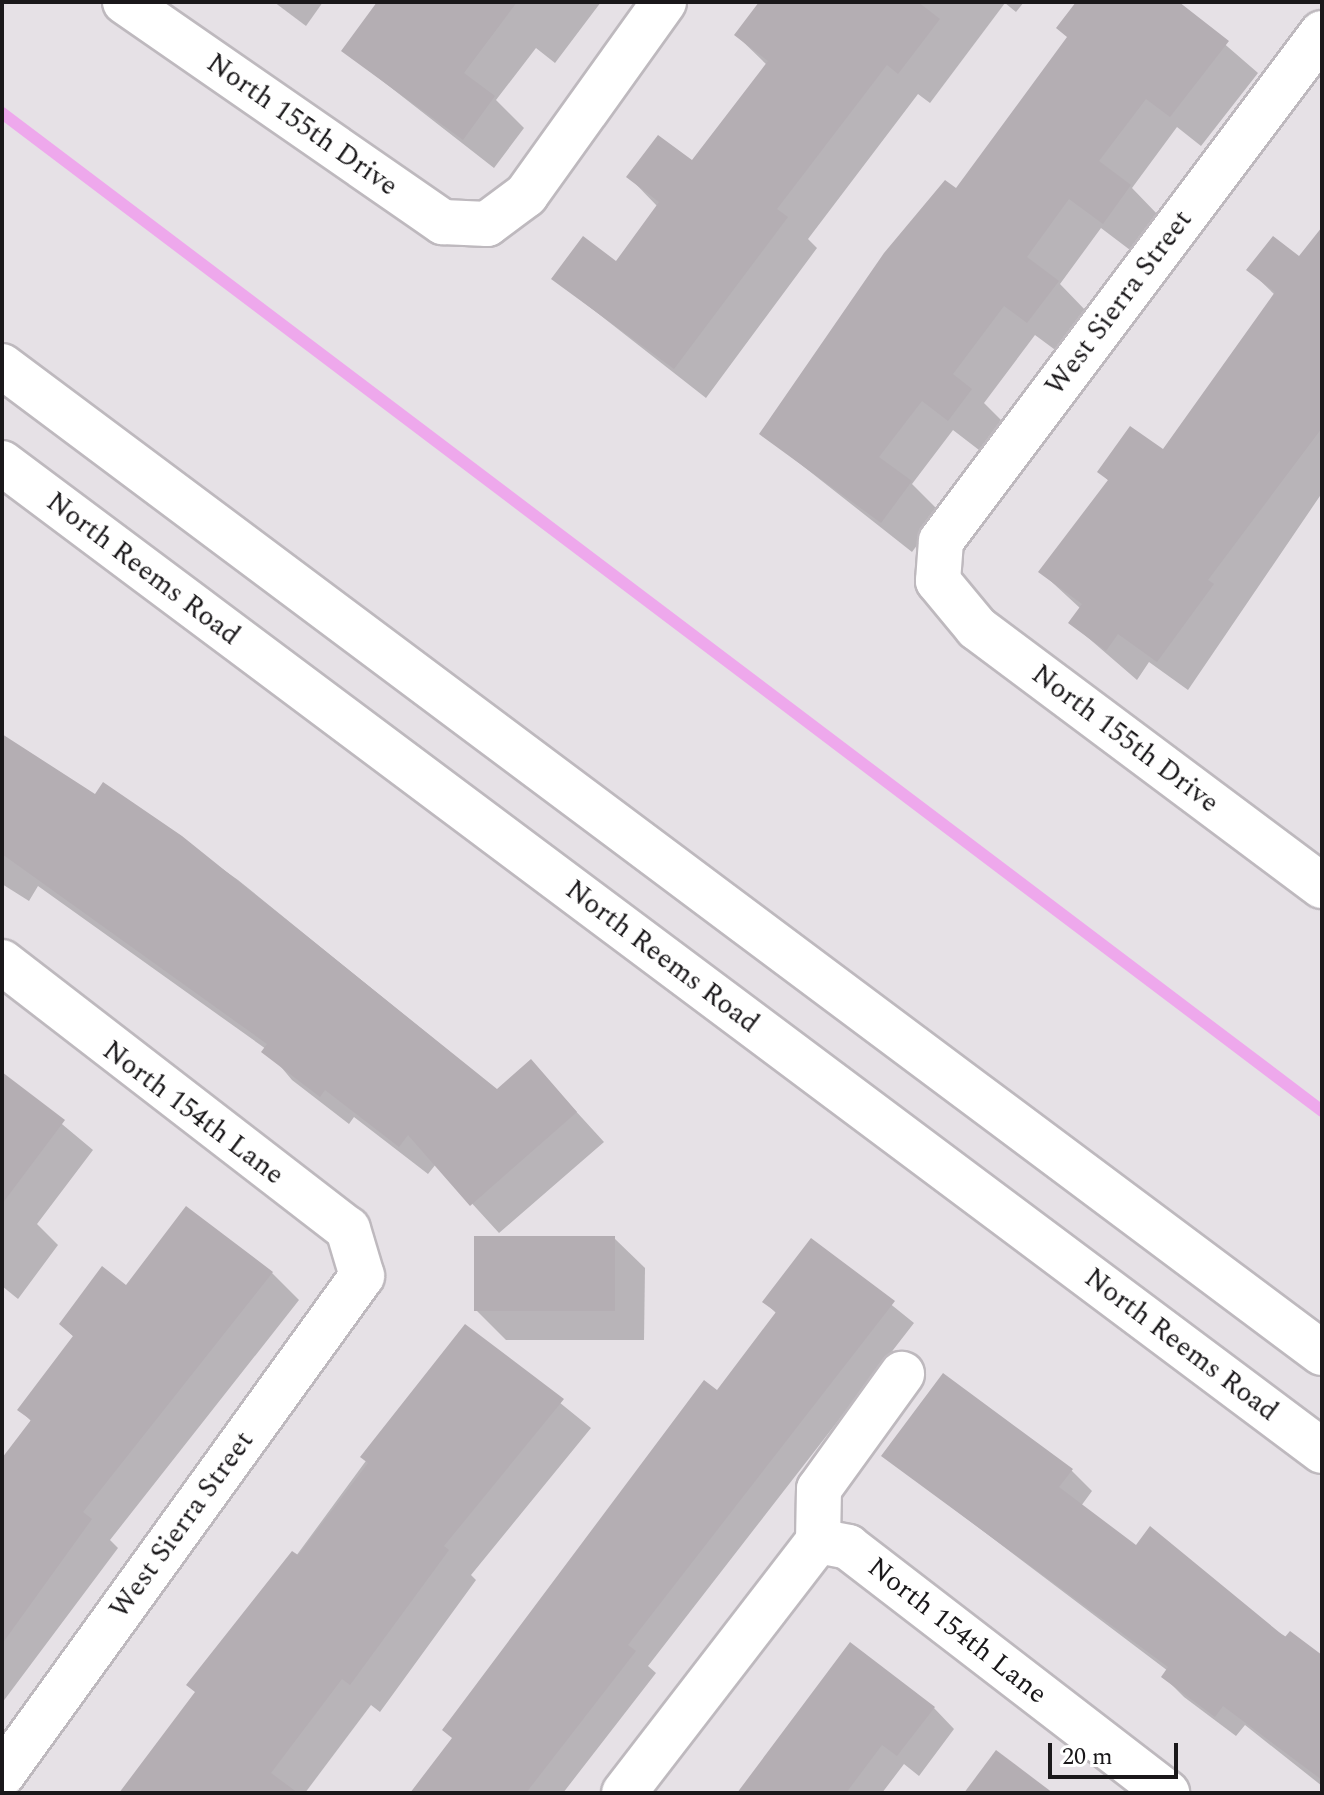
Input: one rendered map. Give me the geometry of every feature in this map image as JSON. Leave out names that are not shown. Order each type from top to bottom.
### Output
[{"type":"street","name":"North 155th Drive","points":[[125,2],[443,222],[487,224],[526,195],[664,2]]},
{"type":"street","points":[[1300,2],[1322,18]]},
{"type":"street","name":"West Sierra Street","points":[[938,581],[941,541],[1322,33]]},
{"type":"street","points":[[2,366],[1322,1353]]},
{"type":"street","name":"North Reems Road","points":[[2,463],[1322,1451]]},
{"type":"street","name":"North 155th Drive","points":[[938,581],[977,628],[1322,886]]},
{"type":"street","name":"North 154th Lane","points":[[2,962],[348,1229],[362,1276]]},
{"type":"street","name":"West Sierra Street","points":[[2,1775],[362,1276]]},
{"type":"street","points":[[624,1793],[818,1541],[819,1489],[902,1374]]},
{"type":"street","name":"North 154th Lane","points":[[818,1541],[848,1547],[1167,1793]]},
{"type":"building","points":[[377,2],[517,2],[464,73],[495,96],[463,140],[341,51]]},
{"type":"building","points":[[759,2],[918,2],[940,19],[898,74],[887,65],[777,209],[788,217],[674,369],[551,279],[583,236],[616,261],[659,202],[626,177],[658,135],[692,160],[768,61],[734,35]]},
{"type":"building","points":[[1076,2],[1179,2],[1229,41],[1170,117],[1146,99],[1099,161],[1131,185],[1103,224],[1069,199],[1027,257],[1059,281],[1027,323],[1004,306],[953,374],[972,389],[948,421],[922,401],[879,457],[912,481],[881,523],[759,434],[884,253],[945,180],[956,188],[1067,37],[1056,28]]},
{"type":"building","points":[[1322,227],[1322,428],[1208,580],[1214,584],[1157,662],[1118,634],[1106,651],[1068,623],[1082,604],[1038,572],[1108,480],[1097,472],[1130,426],[1163,449],[1275,292],[1246,270],[1273,236],[1299,256]]},
{"type":"building","points":[[2,734],[95,794],[103,782],[182,836],[497,1089],[531,1059],[577,1112],[470,1206],[408,1135],[399,1147],[325,1090],[320,1097],[261,1052],[267,1044],[2,854]]},
{"type":"building","points":[[2,1072],[65,1120],[2,1204]]},
{"type":"building","points":[[186,1206],[273,1272],[83,1512],[92,1519],[2,1644],[2,1458],[31,1420],[17,1410],[73,1336],[59,1324],[102,1266],[126,1285]]},
{"type":"building","points":[[474,1236],[615,1236],[615,1311],[474,1311]]},
{"type":"building","points":[[811,1238],[895,1301],[628,1645],[636,1651],[526,1793],[410,1793],[452,1738],[442,1730],[704,1380],[717,1390],[776,1312],[762,1302]]},
{"type":"building","points":[[465,1324],[564,1399],[444,1546],[449,1550],[350,1685],[342,1679],[271,1773],[298,1793],[119,1793],[195,1692],[186,1685],[292,1551],[298,1555],[368,1463],[360,1457]]},
{"type":"building","points":[[943,1373],[1073,1469],[1059,1487],[1136,1545],[1150,1526],[1285,1637],[1290,1631],[1322,1655],[1322,1780],[1223,1706],[1215,1717],[1161,1677],[1168,1667],[881,1456]]},
{"type":"building","points":[[850,1642],[935,1707],[897,1756],[882,1745],[846,1793],[737,1793]]},
{"type":"building","points":[[996,1750],[1053,1793],[964,1793]]},
{"type":"waterway","points":[[2,113],[1322,1111]]}]
